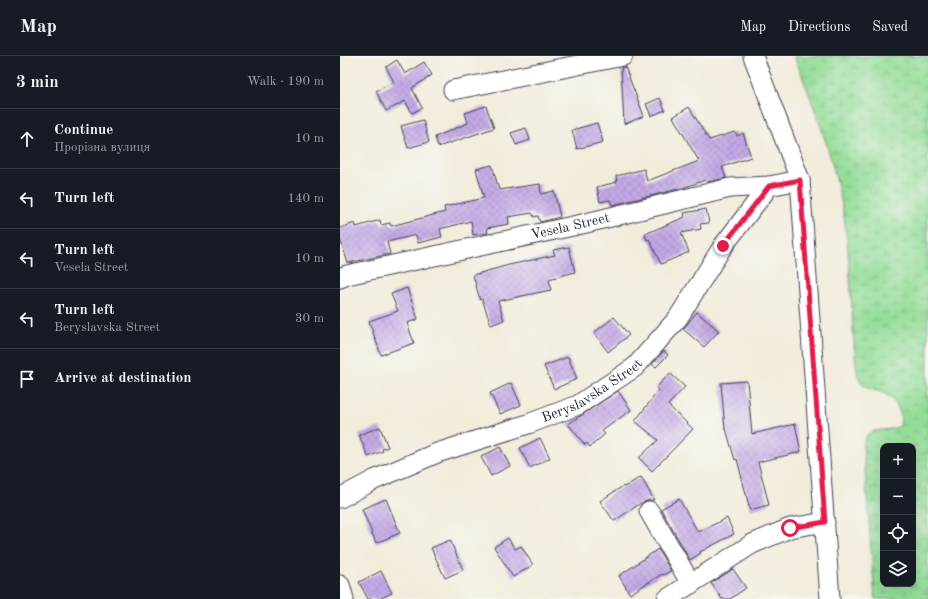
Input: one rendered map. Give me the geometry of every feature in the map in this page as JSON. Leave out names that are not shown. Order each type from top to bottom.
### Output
[{"type":"street","points":[[454,90],[623,56]]},
{"type":"street","points":[[753,56],[800,180],[830,599]]},
{"type":"street","name":"Vesela Street","points":[[340,278],[355,273],[582,224],[730,188],[769,186],[800,180]]},
{"type":"street","name":"Beryslavska Street","points":[[340,498],[374,480],[437,453],[528,424],[578,405],[635,367],[678,318],[723,246],[769,186]]},
{"type":"street","points":[[649,510],[691,584]]},
{"type":"street","points":[[667,599],[752,544],[790,528],[825,522]]},
{"type":"street","points":[[340,585],[344,599]]},
{"type":"green space","points":[[794,56],[928,56],[928,599],[875,599],[863,445],[865,438],[873,431],[900,426],[901,420],[899,410],[894,401],[881,392],[864,386],[858,374],[854,345],[845,221],[837,182],[815,109]]},
{"type":"building","points":[[397,60],[405,74],[424,62],[432,75],[412,88],[422,108],[412,113],[405,101],[386,111],[376,91],[394,82],[386,67]]},
{"type":"building","points":[[625,67],[644,116],[624,124],[621,68]]},
{"type":"building","points":[[660,98],[665,110],[651,116],[646,104]]},
{"type":"building","points":[[486,106],[494,128],[438,147],[435,137],[468,123],[465,113]]},
{"type":"building","points":[[689,107],[709,140],[735,132],[737,136],[743,133],[751,157],[722,167],[726,178],[707,182],[705,180],[683,188],[612,205],[610,200],[600,202],[597,187],[617,182],[616,176],[644,169],[647,181],[699,161],[673,117]]},
{"type":"building","points":[[423,120],[429,142],[408,148],[401,126]]},
{"type":"building","points":[[597,123],[603,142],[577,149],[572,130]]},
{"type":"building","points":[[526,128],[530,140],[516,145],[511,133]]},
{"type":"building","points":[[492,165],[499,190],[540,184],[541,194],[554,191],[560,217],[540,222],[538,216],[534,217],[532,213],[508,217],[509,224],[487,228],[488,233],[473,235],[471,221],[440,229],[442,237],[418,243],[416,235],[387,242],[390,254],[348,263],[340,239],[340,228],[355,223],[356,227],[380,220],[381,225],[390,223],[391,226],[445,212],[444,207],[484,198],[476,169]]},
{"type":"building","points":[[706,209],[709,223],[700,224],[701,229],[681,233],[689,252],[661,264],[645,234],[685,217],[684,213]]},
{"type":"building","points":[[569,247],[575,272],[549,279],[551,290],[498,301],[504,320],[491,325],[482,299],[480,300],[473,275],[555,255],[553,250]]},
{"type":"building","points":[[407,288],[418,319],[407,323],[414,343],[381,355],[369,321],[398,311],[391,294]]},
{"type":"building","points":[[697,312],[719,331],[704,347],[683,329]]},
{"type":"building","points":[[614,317],[629,335],[608,352],[594,333]]},
{"type":"building","points":[[664,351],[668,355],[656,367],[652,364]]},
{"type":"building","points":[[568,357],[577,379],[554,389],[544,366]]},
{"type":"building","points":[[670,373],[685,387],[668,405],[693,429],[652,471],[639,458],[658,440],[635,421],[659,390],[656,388]]},
{"type":"building","points":[[747,381],[752,434],[795,424],[801,452],[758,462],[769,505],[750,510],[737,459],[735,460],[725,429],[721,383]]},
{"type":"building","points":[[511,383],[521,405],[500,414],[490,393]]},
{"type":"building","points":[[618,391],[631,410],[602,431],[605,434],[590,447],[587,443],[585,445],[568,424]]},
{"type":"building","points":[[380,427],[388,447],[382,449],[383,451],[368,457],[359,435]]},
{"type":"building","points":[[540,438],[550,458],[530,468],[520,448]]},
{"type":"building","points":[[500,447],[510,466],[491,476],[481,457]]},
{"type":"building","points":[[641,477],[654,500],[641,503],[614,521],[600,501],[623,486],[624,487]]},
{"type":"building","points":[[386,499],[400,533],[376,543],[362,509]]},
{"type":"building","points":[[679,499],[698,532],[727,518],[734,534],[700,552],[701,553],[690,560],[661,509]]},
{"type":"building","points":[[508,538],[515,549],[521,546],[533,565],[513,577],[494,547]]},
{"type":"building","points":[[450,540],[463,570],[445,578],[431,548]]},
{"type":"building","points":[[658,549],[671,571],[663,575],[662,574],[630,594],[619,576]]},
{"type":"building","points":[[733,569],[746,588],[730,599],[722,599],[711,583]]},
{"type":"building","points":[[381,571],[392,593],[379,599],[368,599],[359,582]]},
{"type":"route","points":[[723,246],[769,186],[800,180],[825,522],[790,528]]}]
